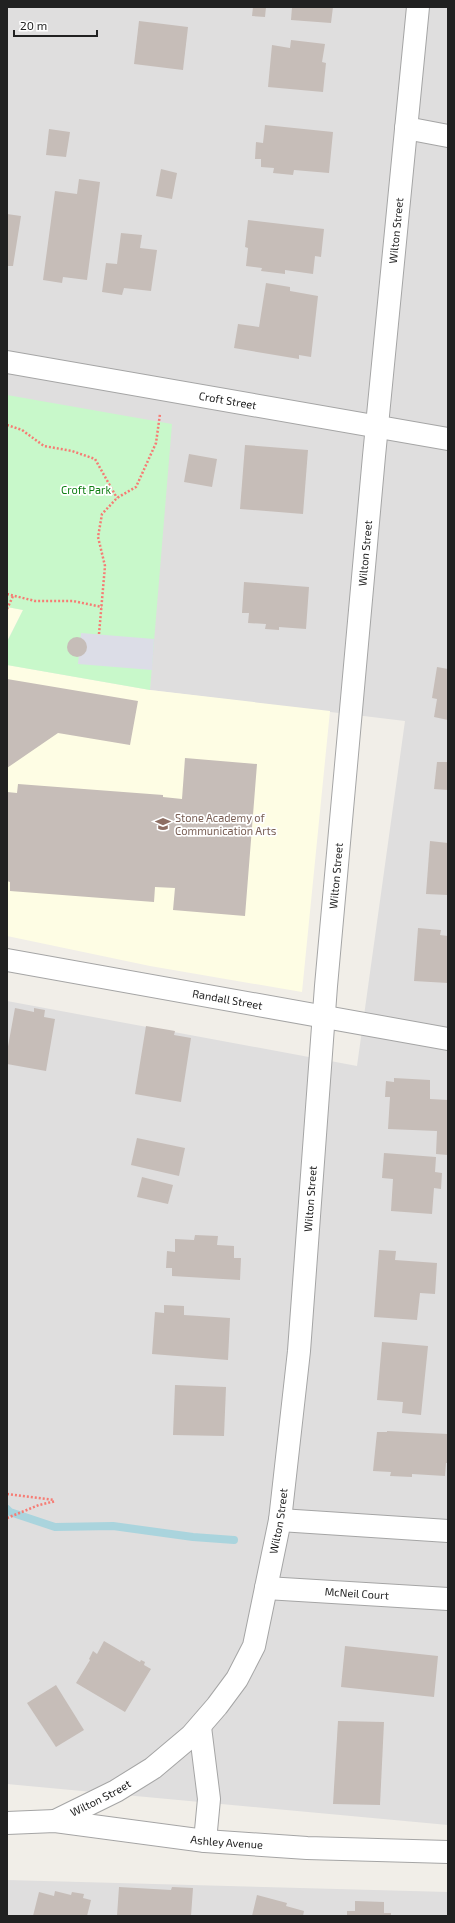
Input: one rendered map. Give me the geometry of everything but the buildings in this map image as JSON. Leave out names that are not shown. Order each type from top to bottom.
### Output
[{"type":"street","name":"Wilton Street","points":[[55,1821],[116,1791],[153,1768],[200,1727],[237,1678],[254,1646],[280,1520],[299,1351],[323,1017],[377,427],[418,7]]},
{"type":"street","points":[[406,128],[448,136]]},
{"type":"street","name":"Croft Street","points":[[7,362],[448,439]]},
{"type":"street","name":"Randall Street","points":[[7,960],[448,1039]]},
{"type":"street","points":[[280,1520],[448,1531]]},
{"type":"street","name":"McNeil Court","points":[[266,1588],[448,1599]]},
{"type":"street","points":[[200,1727],[209,1799],[205,1841]]},
{"type":"street","name":"Ashley Avenue","points":[[7,1823],[55,1821],[205,1841],[307,1848],[448,1852]]},
{"type":"path","points":[[99,634],[105,566],[98,537],[102,514],[117,498],[136,487],[156,443],[163,389]]},
{"type":"path","points":[[7,425],[22,430],[44,446],[72,451],[96,459],[117,498]]},
{"type":"path","points":[[7,594],[35,601],[73,601],[102,608]]},
{"type":"path","points":[[7,609],[13,596]]},
{"type":"path","points":[[7,1494],[56,1501],[39,1505],[9,1517]]},
{"type":"shaded area","points":[[7,7],[448,7],[448,1825],[7,1784],[7,1001],[357,1066],[405,721],[150,690],[156,443],[7,411]]},
{"type":"shaded area","points":[[7,607],[23,610],[7,641]]},
{"type":"shaded area","points":[[81,633],[154,639],[152,670],[78,664]]},
{"type":"shaded area","name":"Stone Academy of Communication Arts","points":[[7,665],[150,690],[330,711],[302,992],[150,966],[7,936]]},
{"type":"shaded area","points":[[7,1880],[448,1892],[448,1916],[7,1916]]},
{"type":"green space","name":"Croft Park","points":[[7,395],[172,424],[150,690],[7,665],[7,642],[23,610],[7,607]]},
{"type":"waterway","points":[[7,1509],[10,1512],[55,1527],[113,1526],[193,1537],[234,1540]]},
{"type":"place","name":"Stone Academy of Communication Arts","points":[[163,824]]}]
